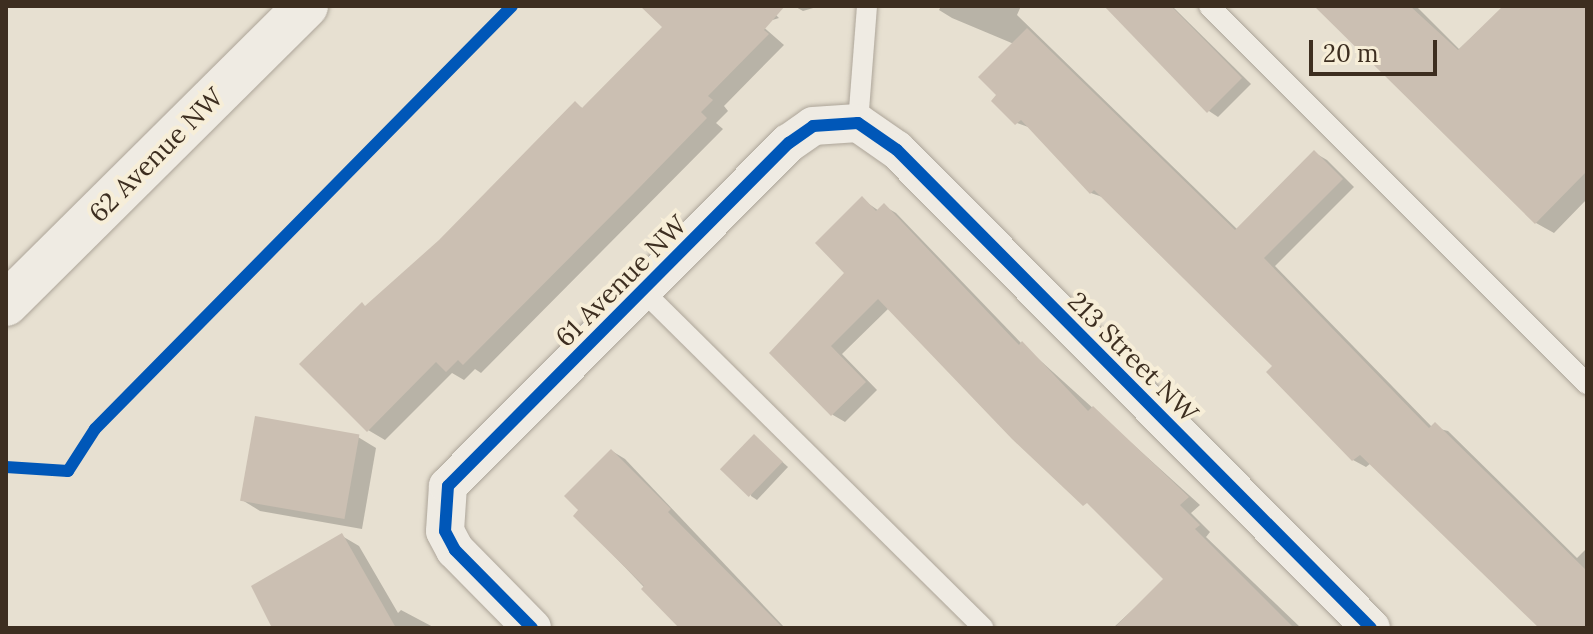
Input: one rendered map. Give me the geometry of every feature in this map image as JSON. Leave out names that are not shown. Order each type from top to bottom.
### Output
[{"type":"main road","name":"62 Avenue NW","points":[[6,304],[306,6]]},
{"type":"main road","points":[[6,261],[103,208]]},
{"type":"street","name":"61 Avenue NW","points":[[532,628],[455,550],[445,531],[444,509],[448,486],[789,143],[813,126],[858,123]]},
{"type":"street","name":"213 Street NW","points":[[858,123],[897,150],[1371,628]]},
{"type":"lane","points":[[858,123],[867,6]]},
{"type":"lane","points":[[1209,6],[1584,374]]},
{"type":"lane","points":[[643,291],[983,628]]},
{"type":"building","points":[[640,6],[785,6],[764,30],[769,34],[708,96],[713,100],[701,112],[707,118],[639,188],[463,365],[458,360],[446,372],[436,362],[367,432],[299,364],[362,302],[365,306],[439,240],[575,101],[582,108],[662,27]]},
{"type":"building","points":[[1104,6],[1171,6],[1242,78],[1207,113]]},
{"type":"building","points":[[1314,6],[1410,6],[1458,50],[1503,6],[1587,6],[1587,171],[1535,224]]},
{"type":"building","points":[[1027,28],[1235,230],[1314,150],[1343,179],[1264,258],[1429,428],[1435,422],[1587,571],[1587,628],[1539,628],[1360,455],[1352,461],[1266,372],[1272,366],[1094,190],[1090,194],[1021,120],[1015,125],[991,101],[996,95],[978,77]]},
{"type":"building","points":[[862,196],[876,211],[884,203],[1019,345],[1022,341],[1088,411],[1093,406],[1189,497],[1180,505],[1200,525],[1195,529],[1294,628],[1114,628],[1163,579],[1087,503],[1083,506],[1012,439],[878,299],[831,346],[866,382],[831,416],[769,353],[844,273],[815,243]]},
{"type":"building","points":[[255,416],[359,434],[344,519],[240,501]]},
{"type":"building","points":[[754,434],[783,462],[749,497],[720,469]]},
{"type":"building","points":[[611,449],[671,509],[668,512],[783,628],[679,628],[641,589],[644,586],[573,516],[578,510],[564,496]]},
{"type":"building","points":[[342,533],[396,628],[272,628],[251,586]]},
{"type":"cycle path","points":[[6,467],[68,471],[95,429],[512,6]]},
{"type":"cycle path","points":[[532,628],[455,550],[445,531],[448,486],[789,143],[813,126],[858,123],[897,150],[1371,628]]}]
